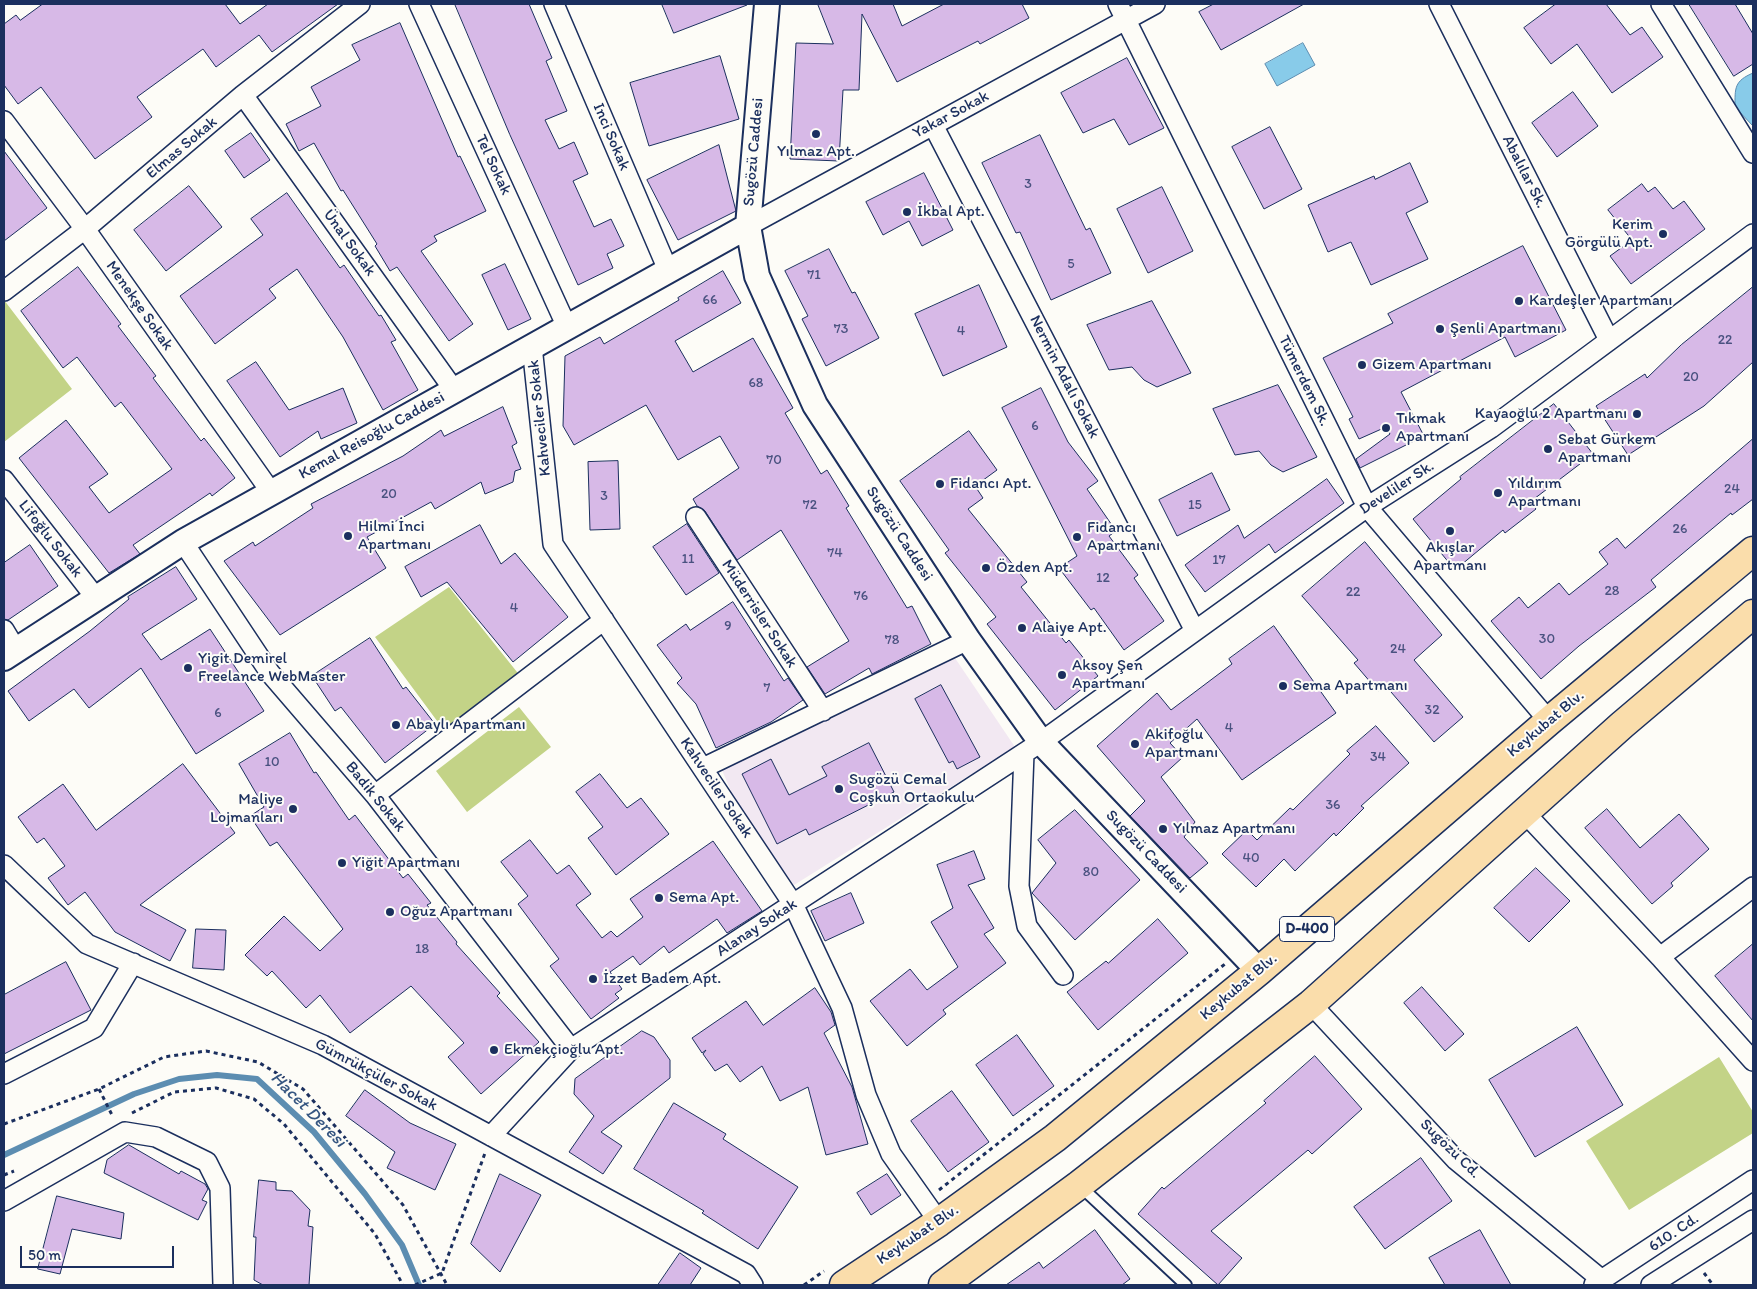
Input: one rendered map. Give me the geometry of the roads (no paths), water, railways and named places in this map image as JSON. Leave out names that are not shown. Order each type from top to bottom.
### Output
[{"type":"highway","name":"Keykubat Blv.","points":[[837,1276],[932,1212],[1055,1138],[1259,971],[1549,721],[1753,551]]},
{"type":"highway","points":[[943,1285],[1078,1185],[1311,1004],[1622,725],[1753,614]]},
{"type":"street","name":"Elmas Sokak","points":[[4,291],[85,229],[244,95],[360,4]]},
{"type":"street","name":"Tel Sokak","points":[[419,4],[567,326]]},
{"type":"street","name":"Inci Sokak","points":[[554,4],[668,270]]},
{"type":"street","name":"Sugözü Caddesi","points":[[767,4],[748,226],[757,276],[815,405],[968,640],[1032,748],[1259,971]]},
{"type":"street","name":"Tümerdem Sk.","points":[[1118,4],[1367,507],[1549,721]]},
{"type":"street","name":"Yakar Sokak","points":[[748,226],[1155,4]]},
{"type":"street","name":"Abalılar Sk.","points":[[1438,4],[1609,340]]},
{"type":"street","points":[[1661,4],[1753,153]]},
{"type":"street","name":"Ünal Sokak","points":[[244,95],[454,390]]},
{"type":"street","name":"Nermin Adalı Sokak","points":[[933,125],[1194,629]]},
{"type":"street","name":"Menekşe Sokak","points":[[5,126],[85,229],[272,492]]},
{"type":"street","name":"Kemal Reisoğlu Caddesi","points":[[10,654],[183,542],[748,226]]},
{"type":"street","name":"Develiler Sk.","points":[[1032,748],[1194,629],[1367,507],[1491,428],[1753,234]]},
{"type":"street","name":"Kahveciler Sokak","points":[[532,346],[553,544],[793,904],[842,1008],[866,1095],[891,1154],[932,1212]]},
{"type":"street","name":"Lifoğlu Sokak","points":[[4,480],[96,598]]},
{"type":"street","name":"Müderrisler Sokak","points":[[696,517],[823,711]]},
{"type":"street","name":"Badik Sokak","points":[[183,542],[270,673],[375,795],[572,1049]]},
{"type":"street","points":[[375,795],[604,620]]},
{"type":"street","points":[[4,630],[10,654]]},
{"type":"street","points":[[703,768],[968,640]]},
{"type":"street","points":[[1032,748],[1019,886],[1027,926],[1063,975]]},
{"type":"street","name":"Alanay Sokak","points":[[491,1136],[572,1049],[1032,748]]},
{"type":"street","points":[[1524,812],[1660,957],[1753,1061]]},
{"type":"street","name":"Gümrükçüler Sokak","points":[[4,864],[87,944],[323,1045],[746,1274],[752,1285]]},
{"type":"street","points":[[1660,957],[1753,887]]},
{"type":"street","points":[[4,1074],[94,1028],[133,963]]},
{"type":"street","name":"Sugözü Cd.","points":[[1311,1004],[1456,1160],[1598,1283]]},
{"type":"street","points":[[4,1201],[124,1132],[156,1137],[207,1162],[220,1188],[223,1285]]},
{"type":"street","name":"610. Cd.","points":[[1598,1283],[1753,1180]]},
{"type":"street","name":"610. Cd.","points":[[1651,1285],[1753,1220]]},
{"type":"lane","points":[[1078,1185],[1186,1285]]},
{"type":"water","points":[[1303,43],[1315,65],[1277,86],[1265,64]]},
{"type":"water","points":[[1753,73],[1753,126],[1735,107],[1735,100],[1739,82]]},
{"type":"waterway","name":"Hacet Deresi","points":[[4,1155],[134,1094],[179,1079],[217,1075],[257,1079],[314,1132],[365,1194],[402,1245],[419,1285]]},
{"type":"place","name":"Yılmaz Apt.","points":[[816,134]]},
{"type":"place","name":"İkbal Apt.","points":[[907,212]]},
{"type":"place","name":"Kerim Görgülü Apt.","points":[[1663,234]]},
{"type":"place","name":"Kardeşler Apartmanı","points":[[1519,301]]},
{"type":"place","name":"Şenli Apartmanı","points":[[1440,329]]},
{"type":"place","name":"Gizem Apartmanı","points":[[1362,365]]},
{"type":"place","name":"Kayaoğlu 2 Apartmanı","points":[[1637,414]]},
{"type":"place","name":"Tıkmak Apartmanı","points":[[1386,428]]},
{"type":"place","name":"Sebat Gürkem Apartmanı","points":[[1548,449]]},
{"type":"place","name":"Fidancı Apt.","points":[[940,484]]},
{"type":"place","name":"Yıldırım Apartmanı","points":[[1498,493]]},
{"type":"place","name":"Akışlar Apartmanı","points":[[1450,531]]},
{"type":"place","name":"Hilmi İnci Apartmanı","points":[[348,536]]},
{"type":"place","name":"Fidancı Apartmanı","points":[[1077,537]]},
{"type":"place","name":"Özden Apt.","points":[[986,568]]},
{"type":"place","name":"Alaiye Apt.","points":[[1022,628]]},
{"type":"place","name":"Yigit Demirel Freelance WebMaster","points":[[188,668]]},
{"type":"place","name":"Aksoy Şen Apartmanı","points":[[1062,675]]},
{"type":"place","name":"Sema Apartmanı","points":[[1283,686]]},
{"type":"place","name":"Abaylı Apartmanı","points":[[396,725]]},
{"type":"place","name":"Akifoğlu Apartmanı","points":[[1135,744]]},
{"type":"place","name":"Sugözü Cemal Coşkun Ortaokulu","points":[[839,789]]},
{"type":"place","name":"Maliye Lojmanları","points":[[293,809]]},
{"type":"place","name":"Yılmaz Apartmanı","points":[[1163,829]]},
{"type":"place","name":"Yiğit Apartmanı","points":[[342,863]]},
{"type":"place","name":"Sema Apt.","points":[[659,898]]},
{"type":"place","name":"Oğuz Apartmanı","points":[[390,912]]},
{"type":"place","name":"İzzet Badem Apt.","points":[[593,979]]},
{"type":"place","name":"Ekmekçioğlu Apt.","points":[[494,1050]]}]
